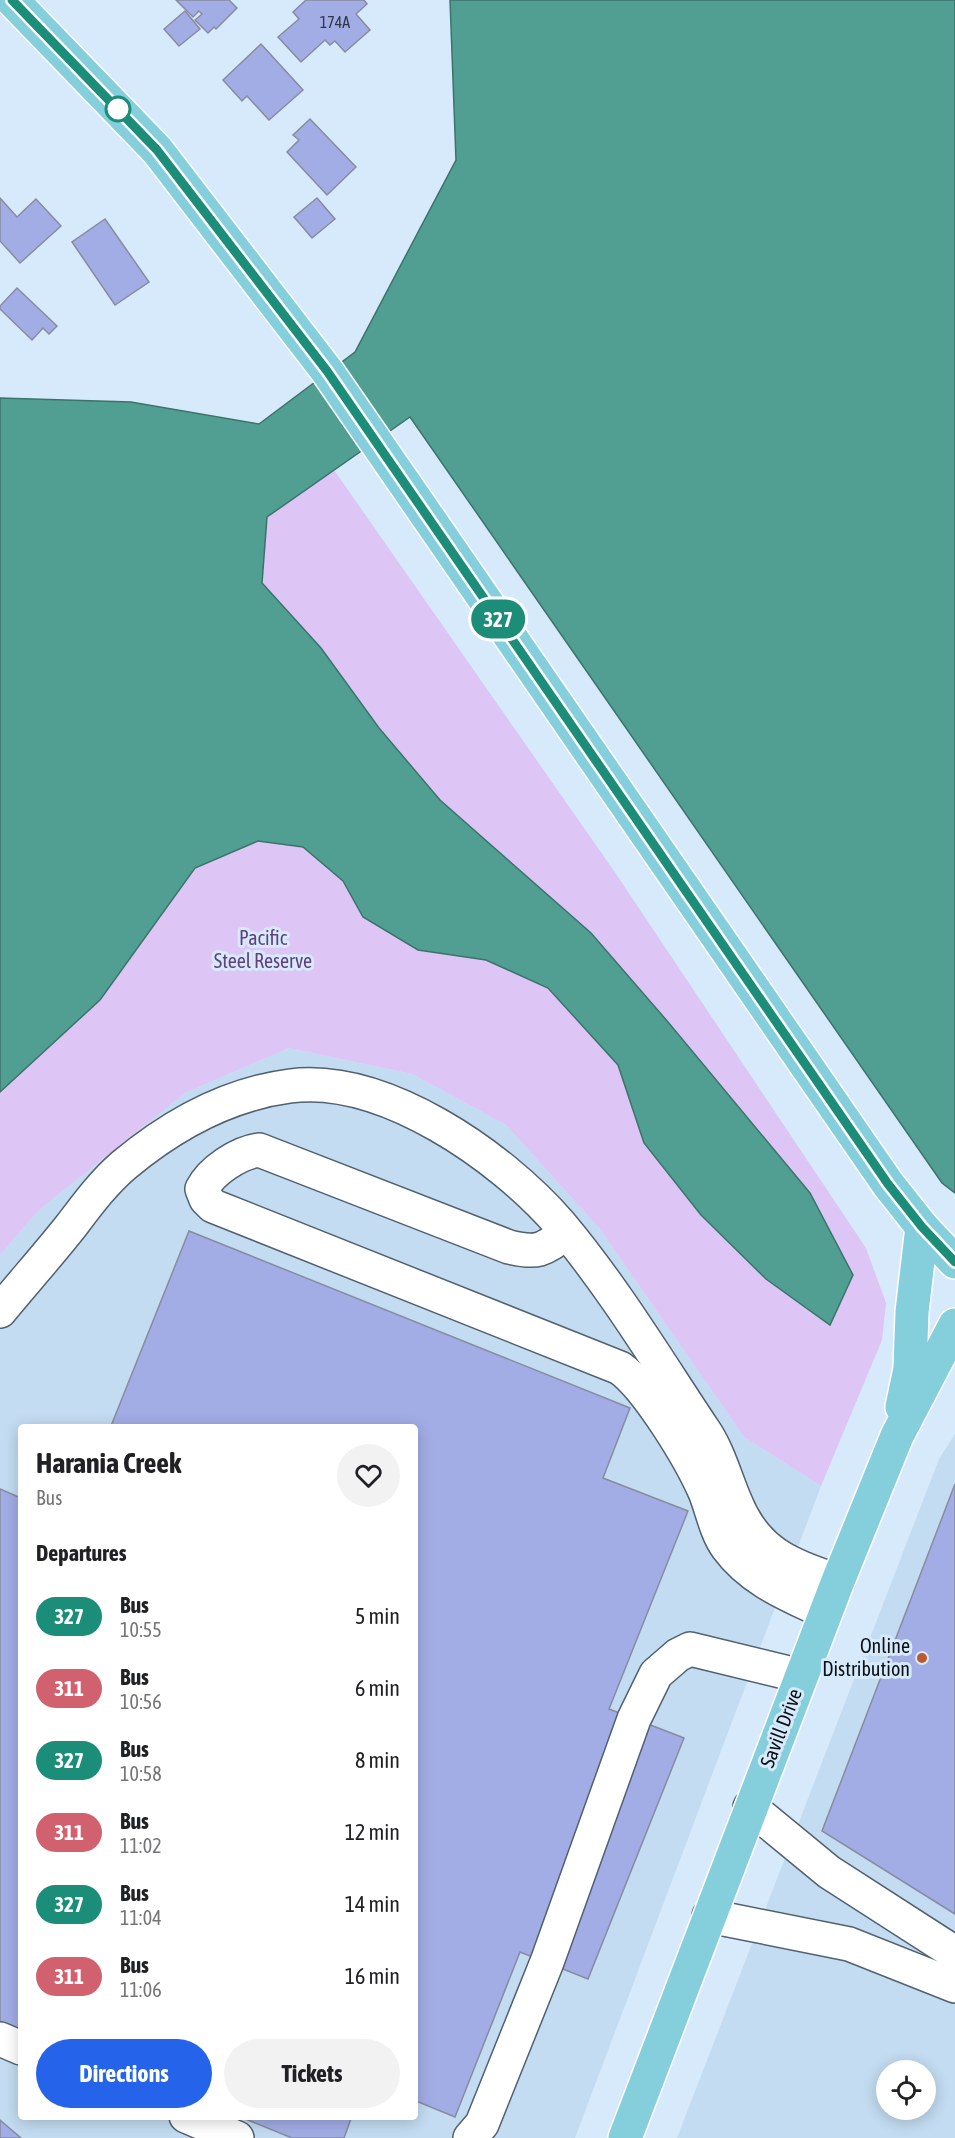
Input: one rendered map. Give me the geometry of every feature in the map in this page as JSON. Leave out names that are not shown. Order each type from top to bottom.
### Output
[{"type":"main road","points":[[12,0],[157,150],[327,371],[882,1174],[922,1227],[955,1262]]},
{"type":"main road","points":[[897,1436],[910,1369],[912,1312],[922,1227]]},
{"type":"main road","name":"Savill Drive","points":[[625,2138],[825,1611],[897,1436],[955,1325]]},
{"type":"lane","points":[[0,1311],[93,1197],[122,1167],[188,1119],[240,1096],[292,1085],[341,1088],[405,1107],[447,1128],[489,1159],[536,1199],[566,1233],[647,1345],[708,1435],[736,1503],[754,1534],[766,1548],[781,1559],[799,1569],[838,1581]]},
{"type":"lane","points":[[566,1233],[544,1249],[531,1252],[508,1247],[259,1150],[246,1152],[226,1165],[207,1179],[202,1189],[206,1199],[213,1206],[620,1368],[638,1383],[695,1470],[726,1545],[743,1565],[765,1583],[825,1611]]},
{"type":"lane","points":[[470,2138],[482,2124],[487,2113],[547,1962],[634,1719],[656,1674],[678,1655],[690,1649],[801,1676]]},
{"type":"lane","points":[[750,1807],[829,1872],[955,1953]]},
{"type":"lane","points":[[709,1916],[849,1944],[955,1986]]},
{"type":"lane","points":[[0,2039],[18,2047]]},
{"type":"lane","points":[[195,2120],[237,2138]]},
{"type":"shaded area","points":[[450,0],[955,0],[955,1193],[942,1183],[410,417],[267,517],[262,583],[321,648],[379,728],[440,800],[591,933],[810,1193],[853,1275],[830,1325],[766,1279],[701,1215],[644,1143],[618,1065],[548,988],[486,960],[418,950],[363,917],[343,881],[303,847],[258,841],[195,868],[100,1000],[0,1092],[0,398],[131,402],[259,424],[355,352],[456,160]]},
{"type":"shaded area","points":[[289,1048],[412,1074],[506,1125],[600,1229],[744,1437],[821,1486],[575,2138],[0,2138],[0,1255],[38,1211],[185,1093]]},
{"type":"shaded area","points":[[955,1434],[955,2138],[677,2138],[939,1459]]},
{"type":"green space","name":"Pacific Steel Reserve","points":[[334,470],[614,871],[866,1248],[886,1303],[882,1340],[821,1486],[744,1437],[600,1229],[506,1125],[412,1074],[289,1048],[185,1093],[38,1211],[0,1255],[0,1092],[100,1000],[195,868],[258,841],[303,847],[343,881],[363,917],[418,950],[486,960],[548,988],[618,1065],[644,1143],[701,1215],[766,1279],[830,1324],[853,1275],[591,933],[440,800],[379,728],[321,648],[262,583],[267,517]]},
{"type":"building","points":[[176,0],[229,0],[237,8],[216,29],[214,27],[208,33],[195,20],[202,14],[199,11],[193,17]]},
{"type":"building","points":[[306,0],[364,0],[367,4],[356,14],[370,30],[345,52],[335,41],[330,45],[325,40],[301,62],[278,37],[299,19],[293,12]]},
{"type":"building","points":[[185,11],[200,29],[179,46],[164,29]]},
{"type":"building","points":[[261,44],[303,90],[269,120],[247,96],[242,101],[223,80]]},
{"type":"building","points":[[310,119],[356,167],[327,195],[287,152],[299,140],[293,135]]},
{"type":"building","points":[[0,198],[17,217],[36,199],[61,226],[20,263],[0,241]]},
{"type":"building","points":[[317,198],[335,219],[312,238],[294,217]]},
{"type":"building","points":[[105,219],[149,282],[115,305],[72,242]]},
{"type":"building","points":[[17,288],[57,326],[49,334],[43,328],[32,340],[0,309],[0,306]]},
{"type":"building","points":[[189,1231],[630,1408],[603,1478],[688,1511],[609,1709],[684,1738],[588,1979],[520,1952],[455,2117],[418,2102],[418,1424],[112,1424]]},
{"type":"building","name":"Online Distribution","points":[[955,1484],[955,1914],[822,1831]]},
{"type":"building","points":[[0,1489],[18,1497],[18,2029],[0,2021]]},
{"type":"building","points":[[0,2120],[21,2138],[0,2138]]},
{"type":"building","points":[[248,2120],[351,2120],[344,2138],[292,2138]]},
{"type":"bus line","name":"327","points":[[12,0],[157,150],[327,371],[888,1184],[922,1227],[955,1262]]},
{"type":"place","name":"Online Distribution","points":[[922,1658]]}]
